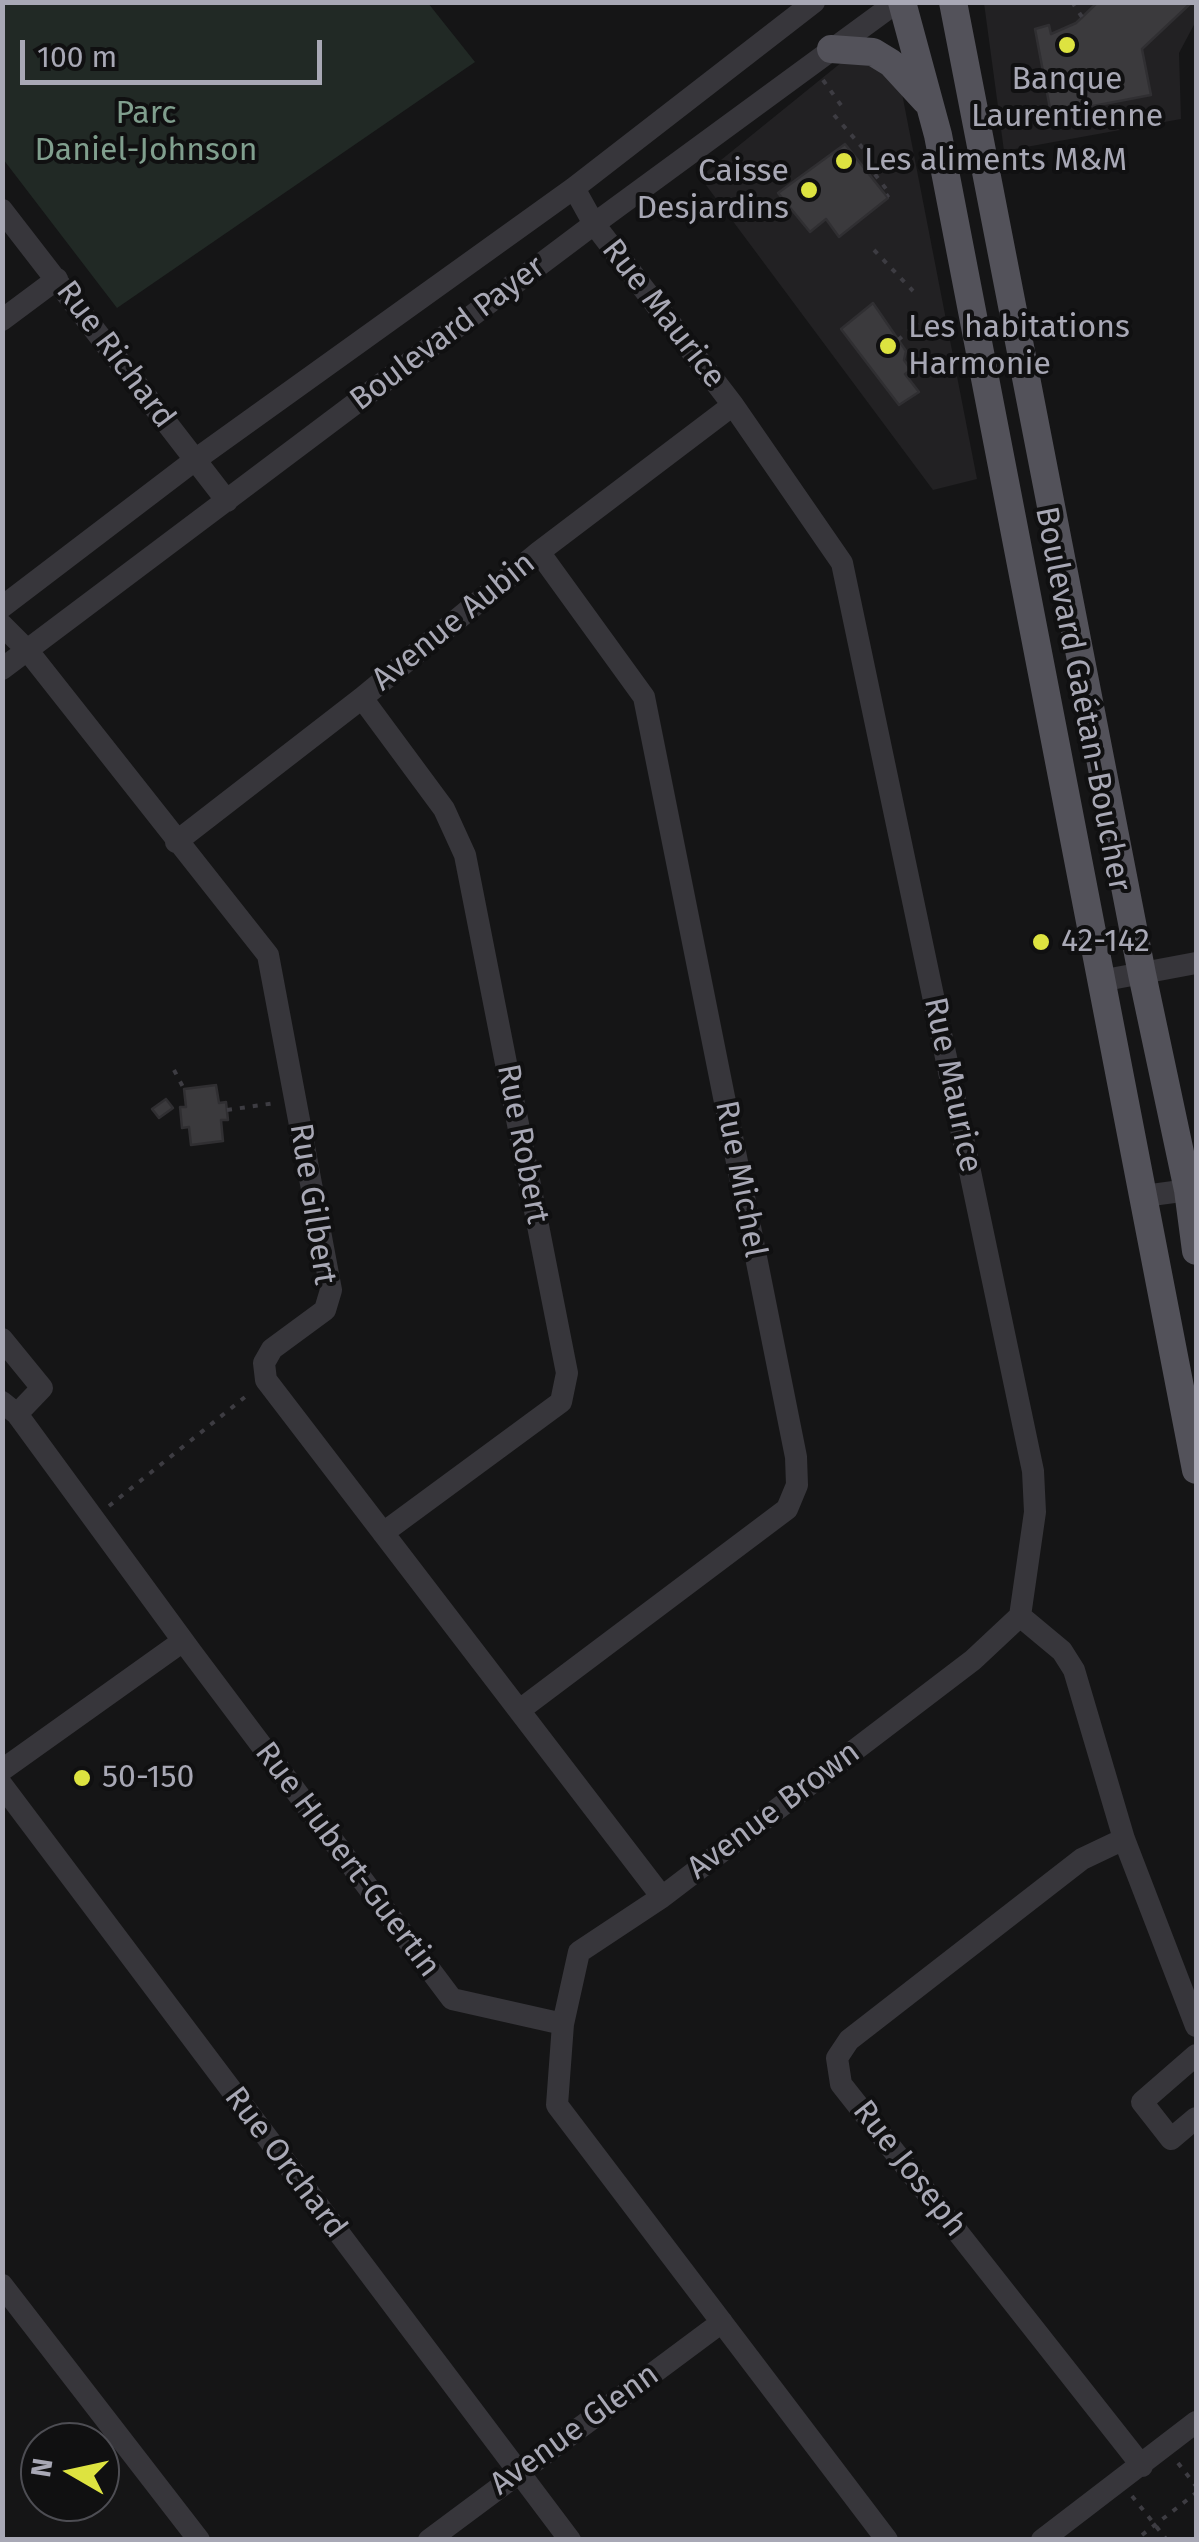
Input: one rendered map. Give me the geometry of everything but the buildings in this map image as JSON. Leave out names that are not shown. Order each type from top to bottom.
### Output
[{"type":"main road","name":"Boulevard Gaétan-Boucher","points":[[899,2],[940,149],[1196,1470]]},
{"type":"main road","name":"Boulevard Gaétan-Boucher","points":[[953,2],[1142,974],[1192,1189],[1196,1251]]},
{"type":"main road","points":[[821,57],[873,52],[891,63],[928,103]]},
{"type":"main road","points":[[995,432],[1035,424]]},
{"type":"street","name":"Boulevard Payer","points":[[2,607],[195,460],[574,188],[814,2]]},
{"type":"street","name":"Boulevard Payer","points":[[2,670],[594,224],[899,2]]},
{"type":"street","name":"Rue Maurice","points":[[574,188],[594,224],[733,405],[842,564],[1032,1471],[1035,1512],[1020,1616]]},
{"type":"street","name":"Rue Richard","points":[[2,210],[227,500]]},
{"type":"street","points":[[2,320],[57,279]]},
{"type":"street","name":"Avenue Aubin","points":[[176,842],[362,698],[539,552],[733,405]]},
{"type":"street","name":"Rue Michel","points":[[521,1709],[787,1509],[797,1486],[796,1457],[644,698],[539,552]]},
{"type":"street","name":"Rue Gilbert","points":[[2,625],[28,651],[268,955],[332,1290],[325,1310],[272,1349],[264,1363],[266,1380]]},
{"type":"street","name":"Rue Robert","points":[[362,698],[444,808],[465,856],[567,1373],[561,1402],[383,1533]]},
{"type":"street","points":[[1100,982],[1196,963]]},
{"type":"street","points":[[1144,1196],[1192,1189]]},
{"type":"street","name":"Rue Hubert-Guertin","points":[[2,1339],[42,1388],[10,1408],[452,1999],[563,2024]]},
{"type":"street","points":[[266,1380],[662,1896]]},
{"type":"street","points":[[1020,1616],[1062,1651],[1074,1670],[1124,1838],[1196,2026]]},
{"type":"street","name":"Avenue Brown","points":[[563,2024],[579,1952],[662,1896],[973,1660],[1020,1616]]},
{"type":"street","points":[[2,1770],[183,1641]]},
{"type":"street","name":"Rue Orchard","points":[[2,1785],[570,2540]]},
{"type":"street","name":"Rue Joseph","points":[[1124,1838],[1082,1859],[849,2040],[838,2058],[841,2084],[1142,2466]]},
{"type":"street","points":[[563,2024],[557,2105],[887,2540]]},
{"type":"street","points":[[1196,2055],[1142,2102],[1171,2139],[1196,2118]]},
{"type":"street","points":[[2,2285],[199,2540]]},
{"type":"street","name":"Avenue Glenn","points":[[428,2540],[722,2322]]},
{"type":"street","points":[[1042,2540],[1196,2422]]},
{"type":"path","points":[[1072,2],[1082,17]]},
{"type":"path","points":[[821,57],[843,108]]},
{"type":"path","points":[[834,115],[874,161],[865,165],[890,194],[886,196]]},
{"type":"path","points":[[874,250],[913,291]]},
{"type":"path","points":[[898,340],[918,323]]},
{"type":"path","points":[[174,1070],[184,1088]]},
{"type":"path","points":[[227,1110],[295,1100]]},
{"type":"path","points":[[93,1518],[266,1380]]},
{"type":"path","points":[[1166,2447],[1196,2486]]},
{"type":"path","points":[[1121,2482],[1166,2540]]},
{"type":"path","points":[[1142,2535],[1196,2494]]},
{"type":"shaded area","points":[[984,3],[1196,3],[1196,21],[1179,53],[1181,119],[1004,151]]},
{"type":"shaded area","points":[[860,57],[899,78],[977,479],[933,490],[700,177],[842,62]]},
{"type":"green space","name":"Parc Daniel-Johnson","points":[[3,2],[428,3],[475,62],[117,308],[3,159]]},
{"type":"place","name":"Banque Laurentienne","points":[[1067,45]]},
{"type":"place","name":"Les aliments M&M","points":[[844,161]]},
{"type":"place","name":"Caisse Desjardins","points":[[809,190]]},
{"type":"place","name":"Les habitations Harmonie","points":[[888,346]]},
{"type":"place","name":"42-142","points":[[1041,942]]},
{"type":"place","name":"50-150","points":[[82,1778]]}]
